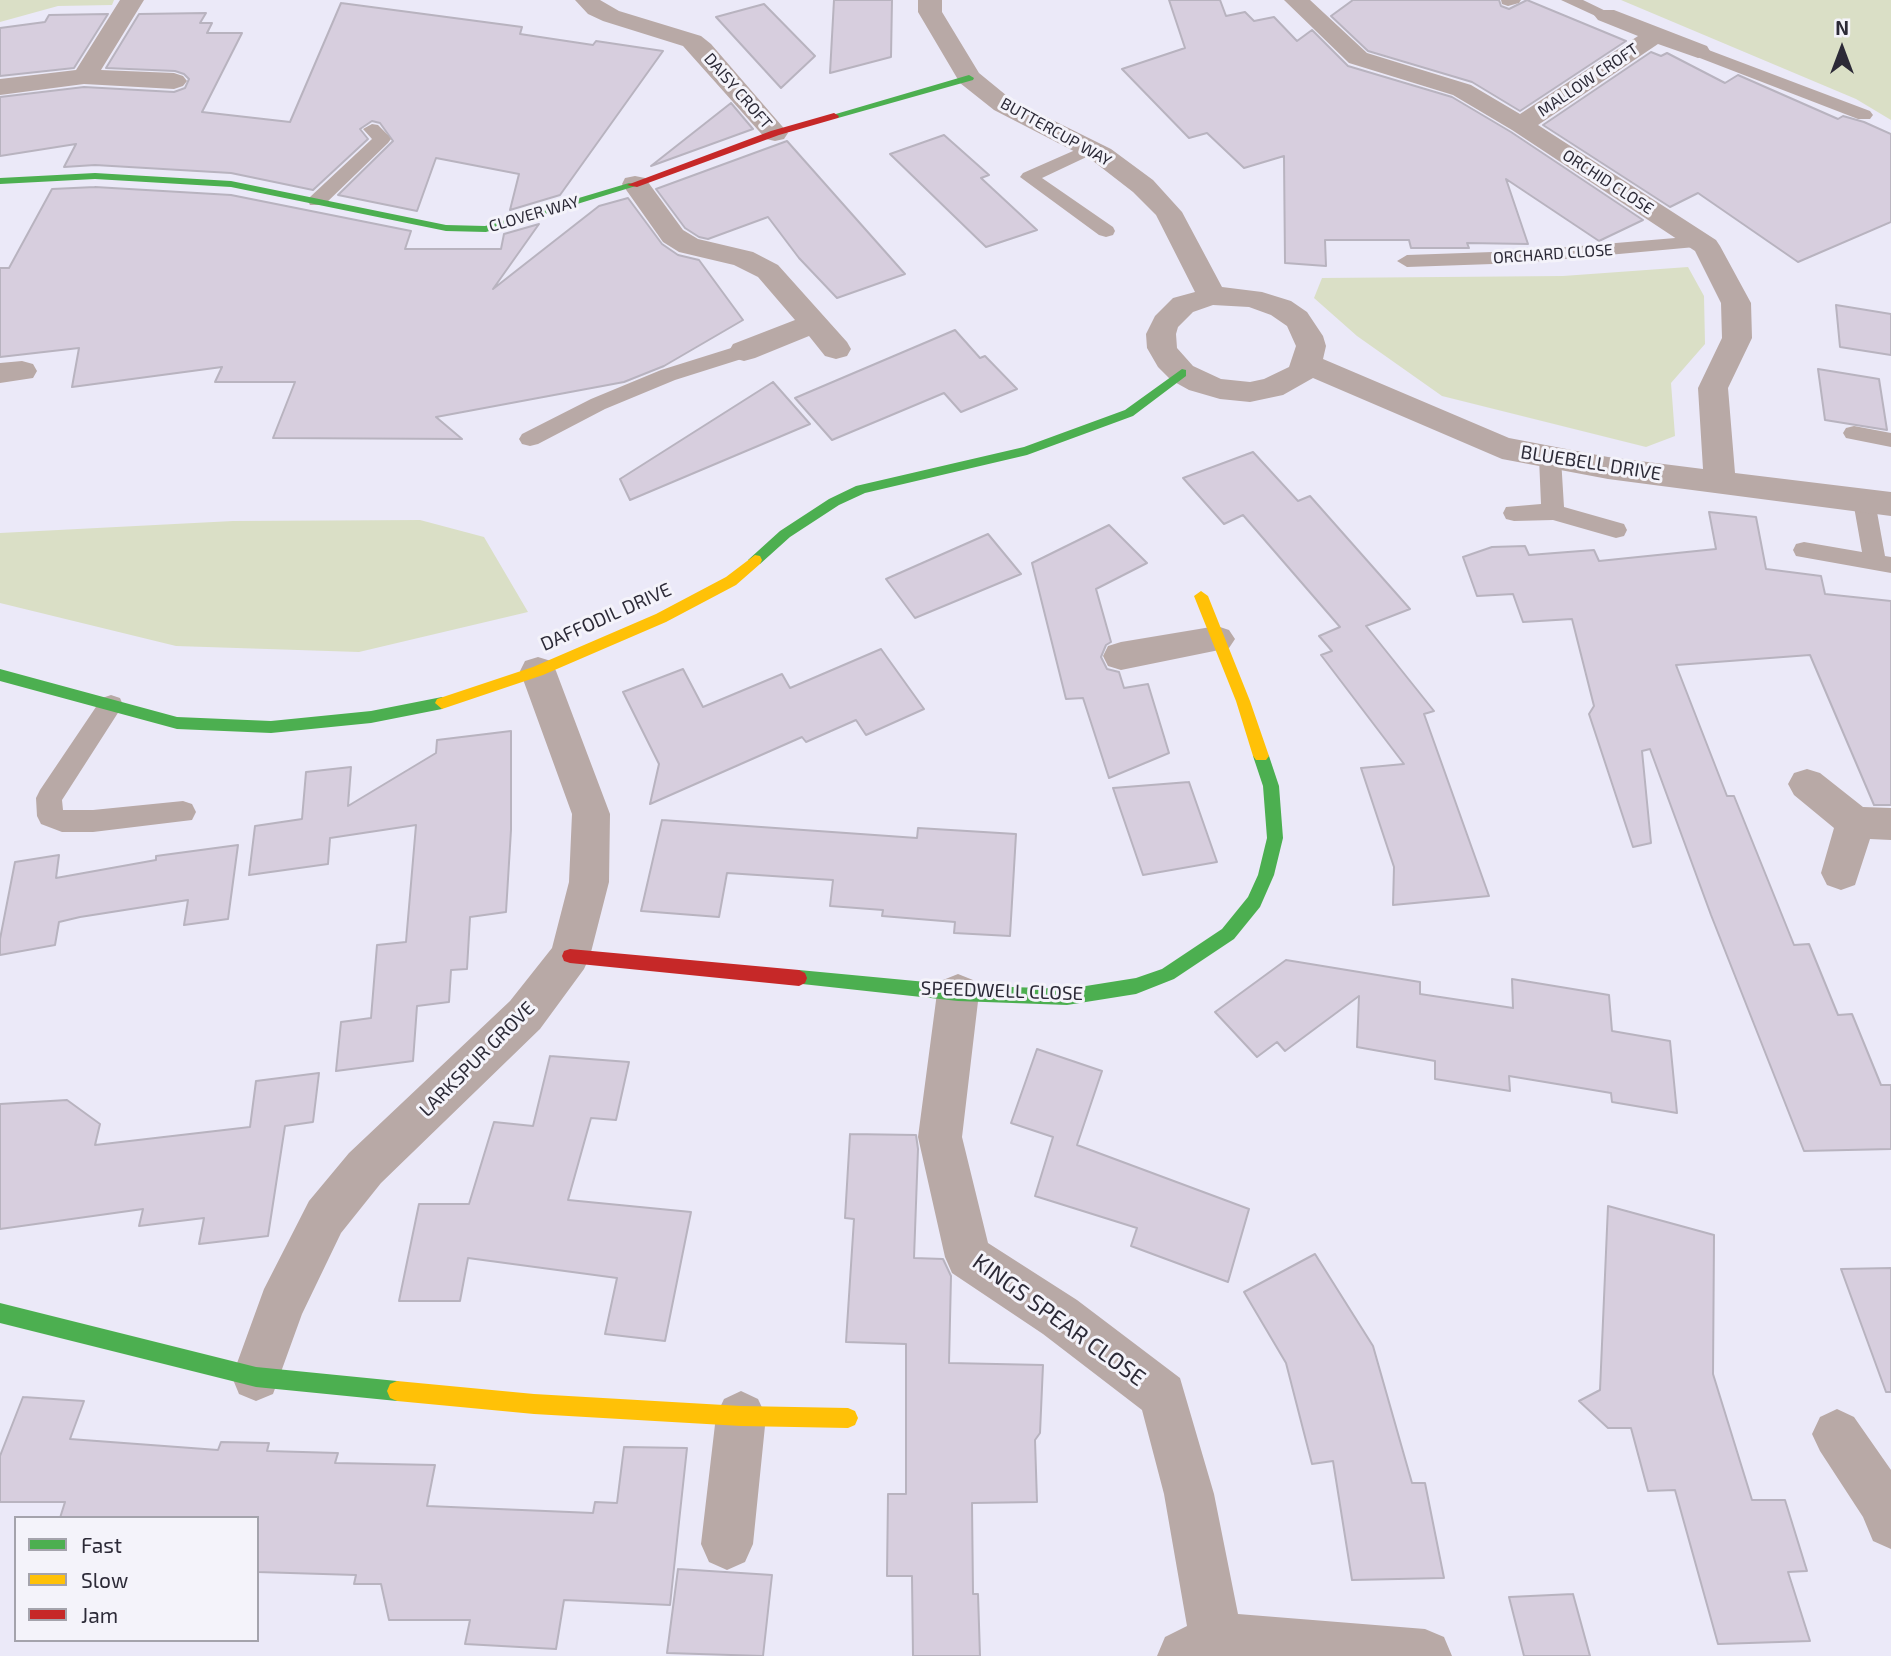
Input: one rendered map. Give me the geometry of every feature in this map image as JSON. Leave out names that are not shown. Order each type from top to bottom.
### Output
[{"type":"street","points":[[84,77],[132,0]]},
{"type":"street","name":"DAISY CROFT","points":[[587,0],[596,9],[611,16],[692,41],[775,133]]},
{"type":"street","name":"BUTTERCUP WAY","points":[[930,0],[930,12],[969,78],[1003,105],[1102,155],[1143,186],[1168,212],[1212,296]]},
{"type":"street","name":"ORCHID CLOSE","points":[[1296,0],[1358,58],[1462,90],[1521,125],[1706,246],[1736,303],[1737,338],[1713,387],[1720,482]]},
{"type":"street","name":"MALLOW CROFT","points":[[1606,15],[1698,51]]},
{"type":"street","name":"MALLOW CROFT","points":[[1521,125],[1655,35]]},
{"type":"street","points":[[0,87],[84,77],[174,81]]},
{"type":"street","name":"CLOVER WAY","points":[[0,181],[95,176],[150,177],[231,184],[446,228],[468,230],[517,222],[635,184],[775,133],[969,78]]},
{"type":"street","points":[[635,184],[673,236],[689,246],[743,258],[768,271],[836,349]]},
{"type":"street","points":[[1212,296],[1252,298],[1288,312],[1303,326],[1311,346],[1307,364],[1300,374],[1285,383],[1251,392],[1220,389],[1182,373],[1162,348],[1161,334],[1165,323],[1183,305],[1212,296]]},
{"type":"street","points":[[744,351],[813,324]]},
{"type":"street","name":"BLUEBELL DRIVE","points":[[1307,364],[1502,448],[1550,458],[1877,503]]},
{"type":"street","name":"DAFFODIL DRIVE","points":[[0,676],[177,723],[271,727],[371,717],[444,703],[538,671],[661,618],[731,581],[785,534],[861,488],[1027,451],[1129,413],[1182,373]]},
{"type":"street","name":"SPEEDWELL CLOSE","points":[[570,956],[958,993],[1067,997],[1136,986],[1168,974],[1228,934],[1254,902],[1266,875],[1275,838],[1271,786],[1243,701],[1201,596]]},
{"type":"street","points":[[1121,656],[1217,639]]},
{"type":"street","name":"LARKSPUR GROVE","points":[[256,1377],[281,1306],[326,1217],[365,1168],[525,1015],[570,956],[589,882],[591,814],[538,671]]},
{"type":"street","points":[[1807,784],[1873,823],[1840,873]]},
{"type":"street","name":"KINGS SPEAR CLOSE","points":[[958,993],[940,1137],[968,1257],[1060,1317],[1163,1395],[1189,1494],[1200,1647],[1425,1656]]},
{"type":"street","points":[[0,1313],[256,1377],[534,1404],[741,1416],[848,1418]]},
{"type":"street","points":[[727,1544],[741,1416]]},
{"type":"street","points":[[1837,1434],[1888,1508]]},
{"type":"lane","points":[[1569,0],[1606,15]]},
{"type":"lane","points":[[1698,51],[1864,116]]},
{"type":"lane","points":[[317,201],[382,139],[372,129]]},
{"type":"lane","points":[[1088,149],[1029,177],[1106,232]]},
{"type":"lane","name":"ORCHARD CLOSE","points":[[1407,261],[1521,257],[1699,242]]},
{"type":"lane","points":[[530,439],[644,384],[744,351]]},
{"type":"lane","points":[[1854,433],[1891,440]]},
{"type":"lane","points":[[1550,458],[1553,512]]},
{"type":"lane","points":[[1804,550],[1883,564],[1877,503]]},
{"type":"lane","points":[[1514,513],[1553,512],[1616,530]]},
{"type":"lane","points":[[111,705],[49,798],[50,816],[62,821],[93,821],[183,812]]},
{"type":"green space","points":[[0,0],[114,0],[112,5],[58,6],[0,22]]},
{"type":"green space","points":[[1621,0],[1891,0],[1891,120],[1856,99]]},
{"type":"green space","points":[[1688,267],[1704,296],[1705,344],[1671,383],[1675,436],[1646,447],[1442,396],[1357,336],[1314,298],[1322,278],[1563,276]]},
{"type":"green space","points":[[420,520],[484,537],[528,612],[359,652],[176,646],[0,603],[0,533],[233,521]]},
{"type":"building","points":[[834,0],[892,0],[891,57],[830,73]]},
{"type":"building","points":[[1169,0],[1220,0],[1226,16],[1245,12],[1254,21],[1274,17],[1297,41],[1312,30],[1348,66],[1452,97],[1511,132],[1643,220],[1599,241],[1506,179],[1528,244],[1467,243],[1469,248],[1411,248],[1409,240],[1325,240],[1326,266],[1285,263],[1284,156],[1244,168],[1207,133],[1189,138],[1122,69],[1185,48]]},
{"type":"building","points":[[1353,0],[1499,0],[1501,6],[1509,9],[1527,0],[1626,41],[1520,111],[1472,82],[1368,51],[1331,16]]},
{"type":"building","points":[[341,3],[522,27],[520,34],[593,45],[596,41],[663,51],[560,195],[510,210],[519,174],[436,158],[417,211],[338,195],[393,141],[380,123],[372,121],[360,129],[368,139],[313,190],[231,173],[95,165],[64,167],[76,144],[0,156],[0,97],[84,87],[174,92],[185,88],[189,79],[175,71],[106,68],[139,14],[206,13],[200,23],[212,23],[207,33],[242,33],[202,112],[290,122]]},
{"type":"building","points":[[764,4],[815,56],[781,88],[716,17]]},
{"type":"building","points":[[108,14],[74,68],[0,76],[0,28],[45,22],[49,15]]},
{"type":"building","points":[[1651,52],[1661,56],[1667,53],[1725,83],[1738,75],[1838,119],[1843,116],[1891,134],[1891,222],[1798,262],[1698,193],[1670,207],[1543,125]]},
{"type":"building","points":[[731,103],[753,129],[651,166]]},
{"type":"building","points":[[944,135],[989,175],[981,178],[1037,230],[986,247],[890,154]]},
{"type":"building","points":[[787,141],[905,274],[837,298],[799,258],[768,217],[708,239],[699,237],[685,228],[656,189]]},
{"type":"building","points":[[95,187],[231,195],[411,231],[405,249],[501,249],[504,234],[539,224],[493,289],[599,206],[628,198],[662,244],[678,255],[699,260],[743,320],[664,366],[624,382],[436,417],[462,439],[273,438],[295,382],[215,382],[222,367],[72,387],[79,348],[0,357],[0,268],[9,268],[52,189]]},
{"type":"building","points":[[1836,305],[1891,314],[1891,355],[1840,347]]},
{"type":"building","points":[[955,330],[980,358],[985,356],[1017,389],[961,412],[944,393],[832,440],[795,398]]},
{"type":"building","points":[[1818,369],[1879,379],[1887,430],[1825,420]]},
{"type":"building","points":[[773,382],[810,424],[630,500],[620,479]]},
{"type":"building","points":[[1253,452],[1298,501],[1310,496],[1410,609],[1366,626],[1434,711],[1424,714],[1489,896],[1393,905],[1394,867],[1361,768],[1404,764],[1321,655],[1332,651],[1319,636],[1340,627],[1243,515],[1224,524],[1183,478]]},
{"type":"building","points":[[1709,512],[1756,517],[1766,569],[1821,576],[1825,594],[1891,601],[1891,805],[1874,805],[1810,655],[1676,665],[1727,796],[1734,796],[1794,945],[1809,944],[1838,1015],[1852,1014],[1881,1085],[1891,1085],[1891,1149],[1804,1151],[1711,915],[1650,749],[1642,751],[1651,843],[1633,847],[1589,714],[1594,706],[1572,619],[1523,622],[1513,594],[1477,596],[1463,557],[1492,547],[1525,546],[1529,555],[1594,550],[1599,561],[1716,549]]},
{"type":"building","points":[[1109,525],[1147,563],[1096,589],[1111,642],[1106,645],[1101,657],[1107,669],[1119,672],[1124,688],[1148,684],[1169,753],[1109,778],[1083,698],[1066,699],[1032,563]]},
{"type":"building","points":[[988,534],[1021,574],[915,618],[886,579]]},
{"type":"building","points":[[881,649],[924,709],[866,735],[856,720],[806,742],[802,737],[650,804],[659,764],[623,692],[683,669],[703,707],[782,674],[790,688]]},
{"type":"building","points":[[511,731],[511,830],[506,912],[470,917],[467,969],[451,970],[449,1002],[417,1006],[413,1061],[336,1071],[341,1022],[371,1018],[377,945],[406,942],[416,825],[330,838],[328,864],[249,875],[255,826],[302,819],[306,772],[351,767],[348,806],[436,753],[437,740]]},
{"type":"building","points":[[1189,782],[1217,862],[1143,875],[1113,788]]},
{"type":"building","points":[[662,820],[917,838],[918,828],[1016,834],[1010,936],[954,933],[955,922],[882,916],[883,910],[830,906],[833,880],[727,873],[719,917],[641,911]]},
{"type":"building","points":[[238,845],[228,919],[184,925],[188,900],[80,917],[59,922],[55,945],[0,955],[0,939],[15,862],[59,855],[56,878],[156,860],[156,856]]},
{"type":"building","points":[[1286,960],[1420,982],[1420,994],[1513,1008],[1512,979],[1609,995],[1612,1031],[1670,1041],[1677,1113],[1612,1102],[1611,1093],[1509,1076],[1510,1091],[1435,1079],[1435,1061],[1357,1047],[1359,996],[1285,1051],[1277,1042],[1257,1057],[1215,1012]]},
{"type":"building","points":[[1037,1049],[1102,1071],[1077,1145],[1249,1209],[1228,1282],[1131,1246],[1137,1228],[1035,1196],[1053,1137],[1011,1123]]},
{"type":"building","points":[[550,1056],[629,1062],[616,1120],[591,1118],[568,1200],[691,1212],[665,1341],[605,1334],[617,1278],[468,1258],[460,1301],[399,1301],[419,1204],[469,1204],[494,1122],[533,1126]]},
{"type":"building","points":[[319,1073],[313,1122],[285,1126],[268,1236],[199,1244],[204,1218],[139,1226],[143,1209],[0,1229],[0,1104],[67,1100],[100,1124],[95,1145],[250,1127],[256,1081]]},
{"type":"building","points":[[850,1134],[916,1135],[918,1149],[914,1258],[943,1259],[951,1276],[949,1363],[1043,1365],[1040,1433],[1035,1440],[1037,1502],[972,1503],[973,1594],[978,1594],[980,1656],[913,1656],[912,1576],[887,1576],[888,1494],[906,1494],[906,1344],[846,1342],[854,1219],[845,1218]]},
{"type":"building","points":[[1608,1206],[1714,1235],[1713,1374],[1752,1500],[1785,1500],[1807,1571],[1788,1572],[1810,1641],[1718,1644],[1675,1490],[1648,1491],[1631,1428],[1608,1428],[1579,1401],[1600,1390]]},
{"type":"building","points":[[1315,1254],[1373,1346],[1412,1483],[1425,1483],[1444,1578],[1352,1580],[1333,1461],[1312,1464],[1286,1363],[1244,1292]]},
{"type":"building","points":[[1891,1268],[1891,1392],[1886,1392],[1841,1269]]},
{"type":"building","points":[[23,1397],[84,1401],[70,1439],[218,1450],[221,1442],[269,1443],[267,1451],[338,1453],[335,1463],[435,1465],[427,1506],[593,1513],[595,1502],[617,1503],[624,1447],[687,1448],[670,1605],[564,1600],[556,1649],[465,1644],[470,1620],[389,1620],[381,1584],[354,1584],[356,1575],[259,1572],[259,1516],[61,1516],[65,1502],[0,1502],[0,1456]]},
{"type":"building","points":[[678,1569],[772,1575],[763,1656],[667,1653]]},
{"type":"building","points":[[1573,1594],[1590,1656],[1524,1656],[1509,1597]]},
{"type":"traffic: fast","points":[[834,116],[969,78]]},
{"type":"traffic: fast","points":[[0,181],[95,176],[231,184],[446,228],[486,229],[633,185]]},
{"type":"traffic: fast","points":[[755,560],[785,534],[834,502],[861,489],[1027,451],[1129,413],[1182,373]]},
{"type":"traffic: fast","points":[[0,675],[177,723],[271,727],[371,717],[442,703]]},
{"type":"traffic: fast","points":[[799,978],[958,993],[1067,997],[1136,986],[1168,974],[1228,934],[1254,902],[1266,875],[1275,838],[1271,786],[1261,756]]},
{"type":"traffic: fast","points":[[0,1313],[256,1377],[397,1391]]},
{"type":"traffic: slow","points":[[442,703],[538,671],[661,618],[731,581],[755,560]]},
{"type":"traffic: slow","points":[[1201,596],[1243,701],[1261,756]]},
{"type":"traffic: slow","points":[[397,1391],[534,1404],[741,1416],[848,1418]]},
{"type":"traffic: jam","points":[[633,185],[775,133],[834,116]]},
{"type":"traffic: jam","points":[[570,956],[799,978]]}]
